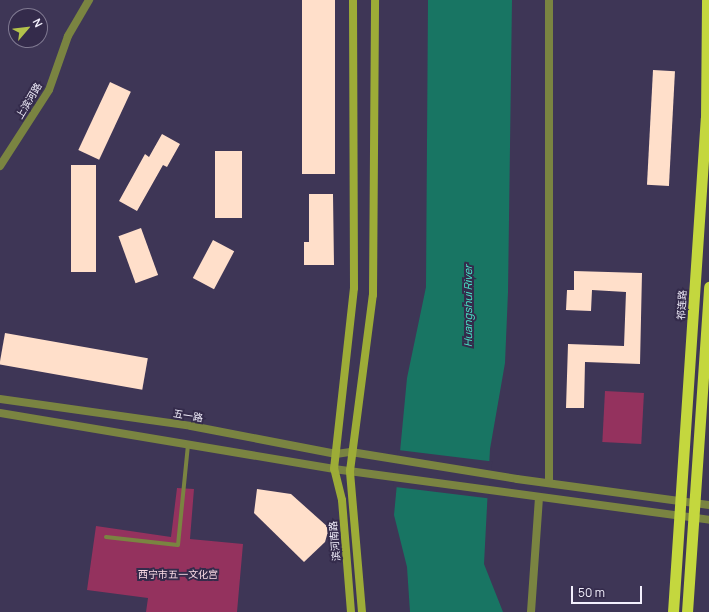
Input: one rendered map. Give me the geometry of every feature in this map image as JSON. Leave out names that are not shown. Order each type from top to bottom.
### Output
[{"type":"highway","name":"祁连路","points":[[673,612],[706,118],[707,0]]},
{"type":"highway","points":[[687,612],[709,287]]},
{"type":"main road","points":[[334,469],[354,288],[353,0]]},
{"type":"main road","points":[[362,612],[350,471],[373,295],[375,0]]},
{"type":"main road","name":"滨河南路","points":[[334,469],[342,500],[351,612]]},
{"type":"street","name":"上滨河路","points":[[0,166],[49,90],[68,36],[89,0]]},
{"type":"street","points":[[549,0],[549,481]]},
{"type":"street","name":"五一路","points":[[0,399],[191,426],[336,454],[352,452],[517,479],[549,481],[680,502],[709,505]]},
{"type":"street","points":[[0,413],[334,469],[370,472],[516,496],[680,515],[709,520]]},
{"type":"street","points":[[531,612],[539,498]]},
{"type":"lane","points":[[106,537],[178,545],[188,444]]},
{"type":"green space","points":[[605,391],[644,393],[641,444],[602,442]]},
{"type":"green space","name":"西宁市五一文化宫","points":[[177,488],[194,489],[190,539],[243,544],[237,612],[146,612],[148,598],[87,590],[96,526],[171,537]]},
{"type":"water","name":"Huangshui River","points":[[428,0],[512,0],[508,292],[505,363],[490,449],[484,564],[503,612],[410,612],[407,567],[394,515],[407,378],[426,287]]},
{"type":"pier","points":[[398,450],[492,462],[488,498],[393,487]]},
{"type":"building","points":[[302,0],[335,0],[335,174],[302,174]]},
{"type":"building","points":[[653,70],[675,71],[669,186],[647,185]]},
{"type":"building","points":[[110,82],[131,92],[99,160],[78,150]]},
{"type":"building","points":[[162,134],[180,144],[167,167],[163,165],[137,211],[119,201],[145,154],[149,157]]},
{"type":"building","points":[[215,151],[242,151],[242,218],[215,218]]},
{"type":"building","points":[[71,165],[96,165],[96,272],[71,272]]},
{"type":"building","points":[[309,194],[333,194],[334,265],[304,265],[304,242],[309,242]]},
{"type":"building","points":[[141,228],[158,275],[136,283],[118,236]]},
{"type":"building","points":[[213,240],[234,251],[214,289],[193,278]]},
{"type":"building","points":[[574,271],[642,273],[640,364],[585,362],[584,408],[566,408],[568,344],[624,346],[626,292],[592,290],[591,311],[566,310],[567,290],[574,290]]},
{"type":"building","points":[[5,333],[148,358],[142,390],[0,365]]},
{"type":"building","points":[[257,489],[291,494],[329,528],[325,542],[304,562],[254,513]]}]
